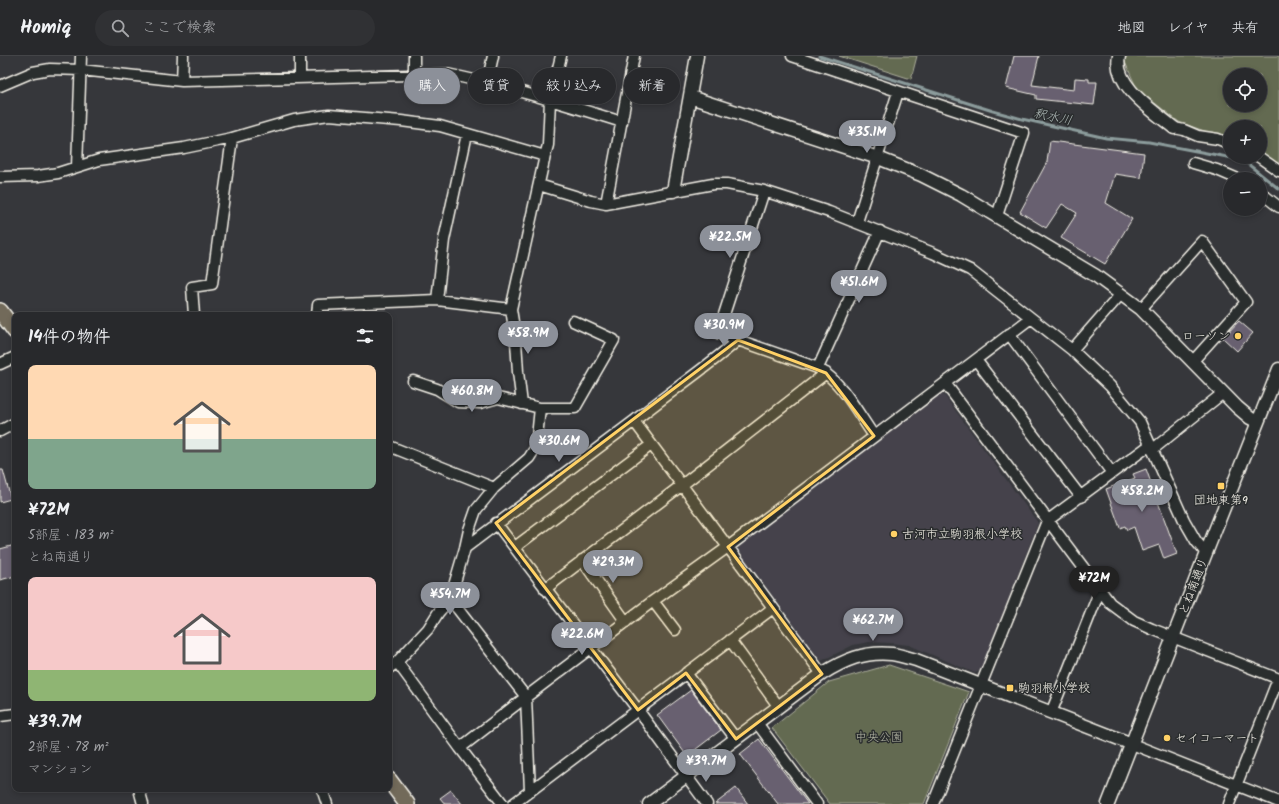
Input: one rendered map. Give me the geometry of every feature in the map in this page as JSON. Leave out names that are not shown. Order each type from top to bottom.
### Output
[{"type":"main road","points":[[0,312],[12,327]]},
{"type":"main road","points":[[392,784],[407,804]]},
{"type":"street","points":[[77,167],[81,56]]},
{"type":"street","points":[[182,81],[183,56]]},
{"type":"street","points":[[300,56],[300,78]]},
{"type":"street","points":[[414,56],[414,68]]},
{"type":"street","points":[[490,68],[493,56]]},
{"type":"street","points":[[558,68],[561,56]]},
{"type":"street","points":[[606,204],[634,56]]},
{"type":"street","points":[[673,191],[697,56]]},
{"type":"street","points":[[792,56],[1024,133],[997,216]]},
{"type":"street","points":[[1119,56],[1118,60],[1121,74],[1127,86],[1135,96],[1174,128],[1184,130],[1198,136],[1223,141]]},
{"type":"street","points":[[0,86],[33,72],[50,69],[80,70],[182,81],[404,74]]},
{"type":"street","points":[[857,222],[898,92]]},
{"type":"street","points":[[690,97],[878,158],[921,175],[961,195],[1096,276],[1141,309],[1223,393],[1243,412],[1258,422]]},
{"type":"street","points":[[522,404],[516,341],[511,309],[548,145],[550,104]]},
{"type":"street","points":[[563,104],[622,122]]},
{"type":"street","points":[[0,177],[38,176],[58,173],[99,160],[162,152],[232,138],[294,120],[329,115],[440,126],[545,156]]},
{"type":"street","points":[[437,300],[444,240],[467,134]]},
{"type":"street","points":[[194,312],[192,287],[212,284],[232,138]]},
{"type":"street","points":[[1193,163],[1223,173]]},
{"type":"street","points":[[1267,163],[1279,171]]},
{"type":"street","points":[[539,185],[591,201],[606,204],[713,184],[727,184],[764,191],[857,222],[970,270],[1072,350],[1110,386],[1140,422],[1184,520],[1196,541],[1206,553]]},
{"type":"street","points":[[764,191],[718,333],[822,370],[837,383],[874,436]]},
{"type":"street","points":[[1267,198],[1279,207]]},
{"type":"street","points":[[545,589],[682,485],[822,370],[880,231]]},
{"type":"street","points":[[1141,309],[1202,241],[1246,302],[1192,362]]},
{"type":"street","points":[[1072,350],[1121,294]]},
{"type":"street","points":[[317,312],[318,305],[437,300],[511,309]]},
{"type":"street","points":[[460,748],[653,601],[1031,318]]},
{"type":"street","points":[[413,381],[437,389],[458,402],[480,403],[498,398],[540,408],[575,408],[614,340],[573,321]]},
{"type":"street","points":[[1009,334],[1112,473]]},
{"type":"street","points":[[465,548],[496,523],[634,421],[658,401],[719,357],[738,340]]},
{"type":"street","points":[[0,364],[12,358]]},
{"type":"street","points":[[976,360],[1081,497]]},
{"type":"street","name":"とね南通り","points":[[1108,804],[1279,369]]},
{"type":"street","points":[[945,383],[1110,603],[1134,621],[1278,679],[1229,804]]},
{"type":"street","points":[[933,804],[1047,521],[1112,473],[1151,448],[1223,393]]},
{"type":"street","points":[[503,804],[393,665],[428,629],[450,598],[476,510],[494,488],[529,458],[536,447],[540,408]]},
{"type":"street","points":[[634,421],[822,674]]},
{"type":"street","points":[[0,431],[12,425]]},
{"type":"street","points":[[515,547],[651,445]]},
{"type":"street","points":[[392,447],[494,488]]},
{"type":"street","points":[[496,523],[590,649],[638,710],[707,804]]},
{"type":"street","points":[[582,560],[626,622]]},
{"type":"street","points":[[1051,713],[1100,590]]},
{"type":"street","points":[[450,598],[526,697],[530,791]]},
{"type":"street","points":[[653,601],[676,630]]},
{"type":"street","points":[[513,804],[773,608]]},
{"type":"street","points":[[730,640],[779,707]]},
{"type":"street","points":[[650,804],[822,674],[842,662],[859,656],[874,654],[892,654],[916,660],[1279,802]]},
{"type":"street","points":[[686,673],[736,739]]},
{"type":"street","points":[[0,716],[12,714]]},
{"type":"street","points":[[757,723],[817,804]]},
{"type":"street","points":[[140,792],[143,804]]},
{"type":"street","points":[[323,792],[327,804]]},
{"type":"highlighted area","points":[[738,340],[826,373],[874,436],[728,547],[822,674],[736,739],[686,673],[638,710],[496,523]]},
{"type":"shaded area","name":"古河市立駒羽根小学校","points":[[940,393],[944,395],[1038,523],[981,670],[975,673],[909,645],[891,643],[869,642],[853,645],[821,661],[738,549],[739,545]]},
{"type":"green space","points":[[839,56],[917,56],[911,79]]},
{"type":"green space","points":[[1126,56],[1279,56],[1279,164],[1267,158],[1267,120],[1223,120],[1223,138],[1179,122],[1137,89],[1125,62]]},
{"type":"green space","name":"中央公園","points":[[889,665],[969,692],[924,804],[830,804],[772,728],[829,682]]},
{"type":"building","points":[[1014,56],[1039,56],[1032,85],[1074,90],[1075,78],[1089,79],[1089,82],[1097,82],[1094,105],[1036,99],[1036,95],[1006,88]]},
{"type":"building","points":[[1050,141],[1144,153],[1141,178],[1115,174],[1106,203],[1132,219],[1105,264],[1061,238],[1077,213],[1062,204],[1046,228],[1020,212],[1047,162]]},
{"type":"building","name":"ローソン","points":[[1239,321],[1253,333],[1237,351],[1223,338]]},
{"type":"building","points":[[1146,469],[1177,554],[1164,559],[1159,545],[1142,551],[1134,527],[1127,530],[1125,526],[1120,528],[1106,489],[1135,478],[1133,474]]},
{"type":"building","points":[[0,470],[3,470],[11,499],[0,502]]},
{"type":"building","points":[[12,546],[12,577],[0,580],[0,549]]},
{"type":"building","points":[[691,690],[721,730],[687,756],[657,715]]},
{"type":"building","points":[[759,739],[808,804],[778,804],[740,754]]},
{"type":"building","points":[[736,788],[748,804],[715,804]]},
{"type":"building","points":[[451,790],[462,804],[445,804],[440,798]]},
{"type":"waterway","name":"釈水川","points":[[819,56],[1022,119],[1106,138],[1149,142],[1243,160],[1279,189]]},
{"type":"place","name":"ローソン","points":[[1238,336]]},
{"type":"place","name":"団地東第9","points":[[1221,486]]},
{"type":"place","name":"古河市立駒羽根小学校","points":[[894,534]]},
{"type":"place","name":"駒羽根小学校","points":[[1010,688]]},
{"type":"place","name":"セイコーマート","points":[[1167,738]]}]
